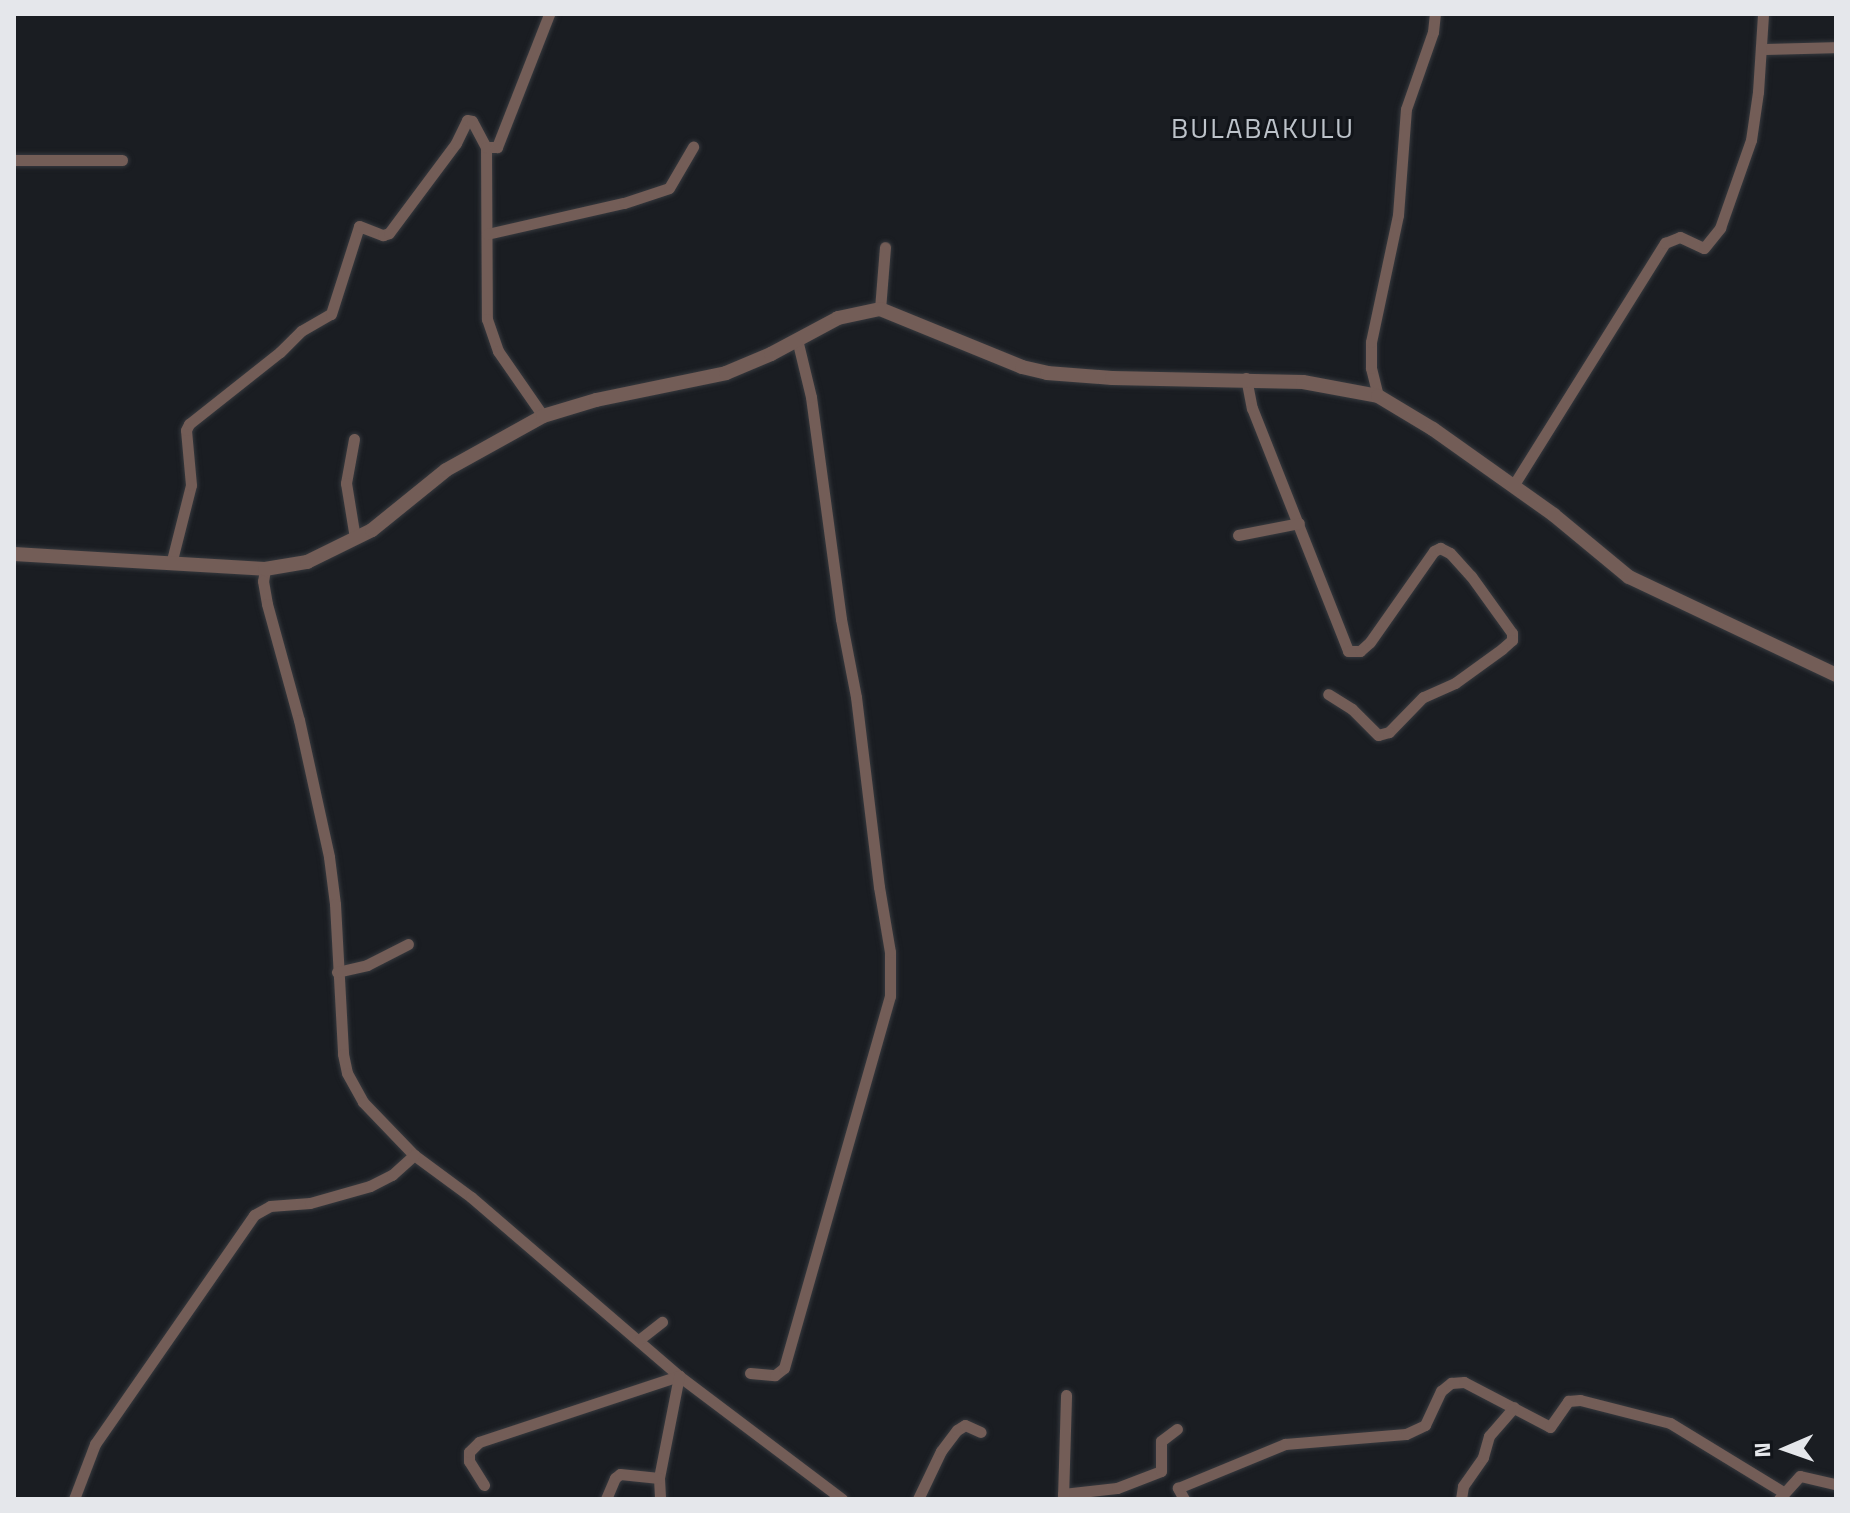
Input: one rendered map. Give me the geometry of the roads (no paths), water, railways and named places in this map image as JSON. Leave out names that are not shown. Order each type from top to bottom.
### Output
[{"type":"street","points":[[486,147],[497,147],[549,14]]},
{"type":"street","points":[[1378,396],[1371,368],[1371,342],[1398,215],[1406,109],[1433,32],[1435,14]]},
{"type":"street","points":[[1513,486],[1665,243],[1680,237],[1704,248],[1720,228],[1751,140],[1763,14]]},
{"type":"street","points":[[1761,49],[1836,47]]},
{"type":"street","points":[[171,564],[191,485],[186,430],[189,424],[280,352],[301,331],[331,314],[359,226],[383,235],[389,233],[456,143],[469,119],[486,147],[485,294],[491,337],[543,416]]},
{"type":"street","points":[[487,234],[624,203],[669,188],[693,147]]},
{"type":"street","points":[[14,160],[122,160]]},
{"type":"street","points":[[880,309],[885,247]]},
{"type":"street","points":[[14,554],[265,569],[307,562],[381,523],[446,470],[543,416],[596,400],[726,373],[838,318],[880,309],[1022,367],[1047,373],[1112,378],[1246,378],[1303,382],[1378,396],[1433,429],[1554,515],[1629,577],[1836,675]]},
{"type":"street","points":[[750,1373],[775,1375],[784,1368],[890,996],[890,952],[856,697],[841,619],[811,397],[797,339]]},
{"type":"street","points":[[1246,378],[1252,408],[1348,651],[1360,651],[1370,642],[1434,551],[1440,548],[1450,553],[1471,576],[1512,633],[1512,640],[1502,649],[1455,683],[1423,697],[1389,732],[1378,735],[1352,709],[1328,694]]},
{"type":"street","points":[[354,439],[346,483],[355,538]]},
{"type":"street","points":[[1238,535],[1299,523]]},
{"type":"street","points":[[265,569],[263,581],[267,604],[299,720],[329,857],[335,904],[339,1022],[347,1073],[363,1102],[414,1155],[471,1197],[640,1339],[679,1376],[842,1499]]},
{"type":"street","points":[[337,972],[367,965],[408,944]]},
{"type":"street","points":[[74,1499],[95,1444],[254,1215],[270,1206],[310,1203],[370,1186],[392,1175],[414,1155]]},
{"type":"street","points":[[640,1339],[662,1322]]},
{"type":"street","points":[[660,1499],[659,1478],[679,1376]]},
{"type":"street","points":[[484,1485],[469,1461],[469,1452],[479,1442],[679,1376]]},
{"type":"street","points":[[1177,1429],[1161,1441],[1161,1471],[1181,1493],[1285,1444],[1406,1434],[1425,1425],[1441,1391],[1451,1383],[1464,1382],[1550,1427],[1568,1401],[1580,1400],[1670,1423],[1781,1495],[1800,1476],[1836,1484]]},
{"type":"street","points":[[1066,1395],[1063,1497],[1117,1488],[1161,1471]]},
{"type":"street","points":[[1461,1499],[1463,1486],[1483,1457],[1489,1436],[1514,1407]]},
{"type":"street","points":[[918,1499],[941,1451],[957,1430],[965,1425],[981,1432]]},
{"type":"street","points":[[606,1499],[620,1474],[659,1478]]},
{"type":"district","name":"BULABAKULU","points":[[1263,128]]}]
